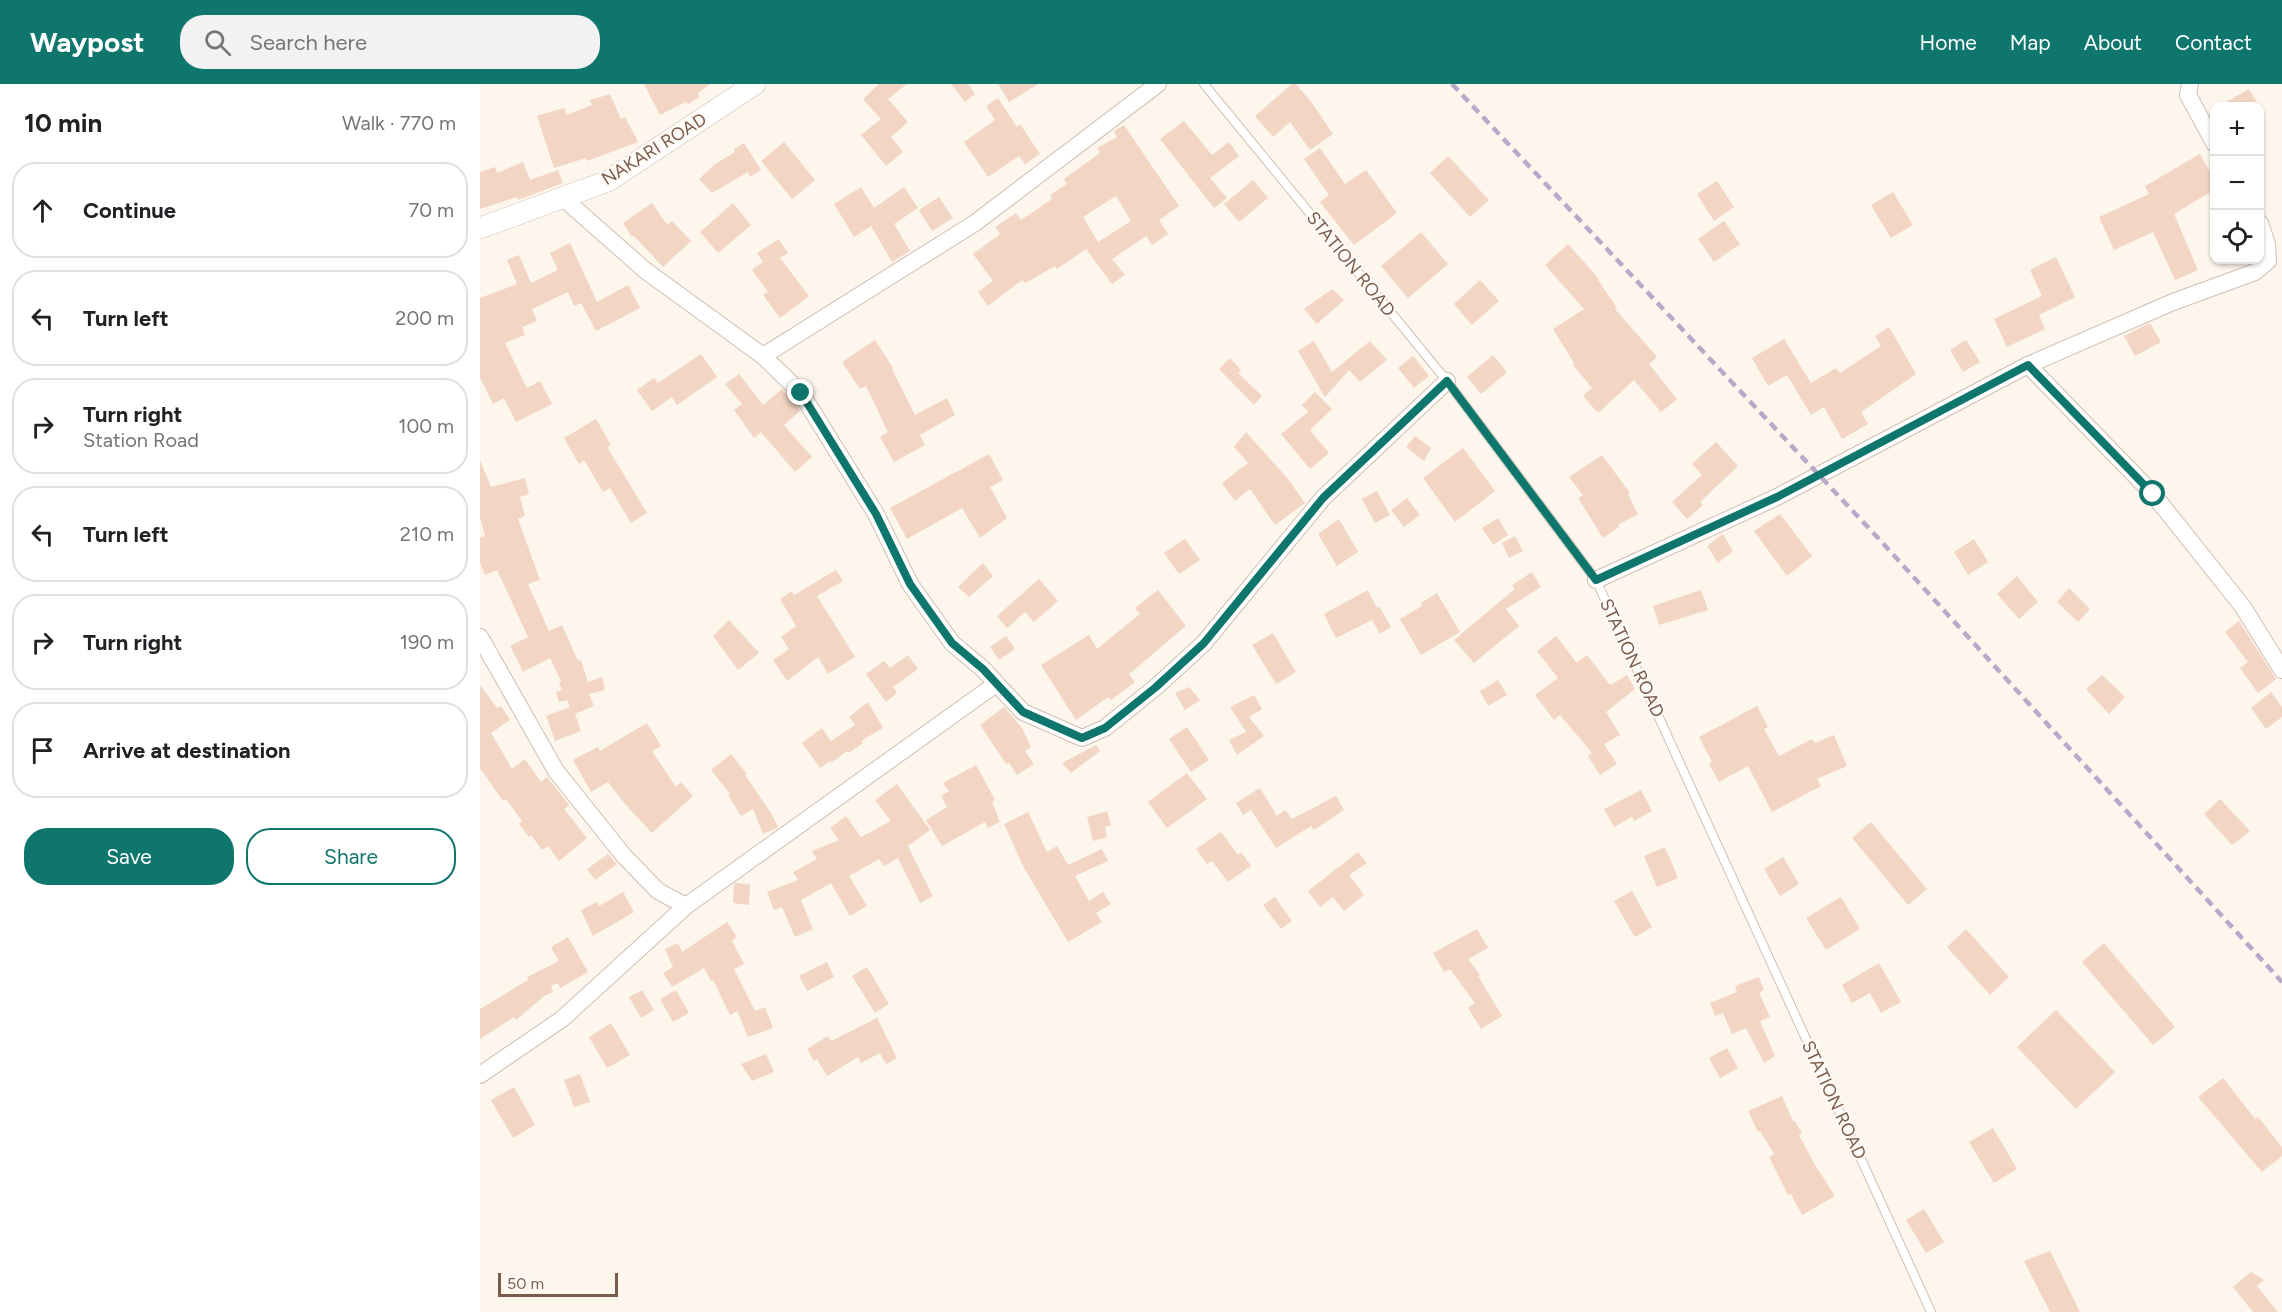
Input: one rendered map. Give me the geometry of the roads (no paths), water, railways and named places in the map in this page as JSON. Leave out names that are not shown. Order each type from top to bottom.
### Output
[{"type":"street","name":"NAKARI ROAD","points":[[480,228],[608,181],[755,84]]},
{"type":"street","points":[[763,356],[975,223],[1158,84]]},
{"type":"street","points":[[2189,84],[2188,95],[2210,136]]},
{"type":"street","points":[[563,198],[646,271],[763,356],[801,393],[876,514],[910,584],[952,643],[1023,712],[1082,738],[1105,728],[1156,687],[1204,643],[1323,498],[1447,381]]},
{"type":"street","points":[[1596,580],[1777,497],[2028,365],[2172,302],[2255,272],[2268,261],[2268,244],[2264,235]]},
{"type":"street","points":[[2028,365],[2153,494],[2243,607],[2282,670]]},
{"type":"street","points":[[480,637],[556,771],[624,856],[658,891],[686,906]]},
{"type":"street","points":[[480,1075],[562,1019],[686,906],[996,684]]},
{"type":"lane","name":"STATION ROAD","points":[[1204,84],[1447,381],[1596,580],[1930,1312]]},
{"type":"railway","points":[[1452,84],[1879,539],[2282,982]]}]
